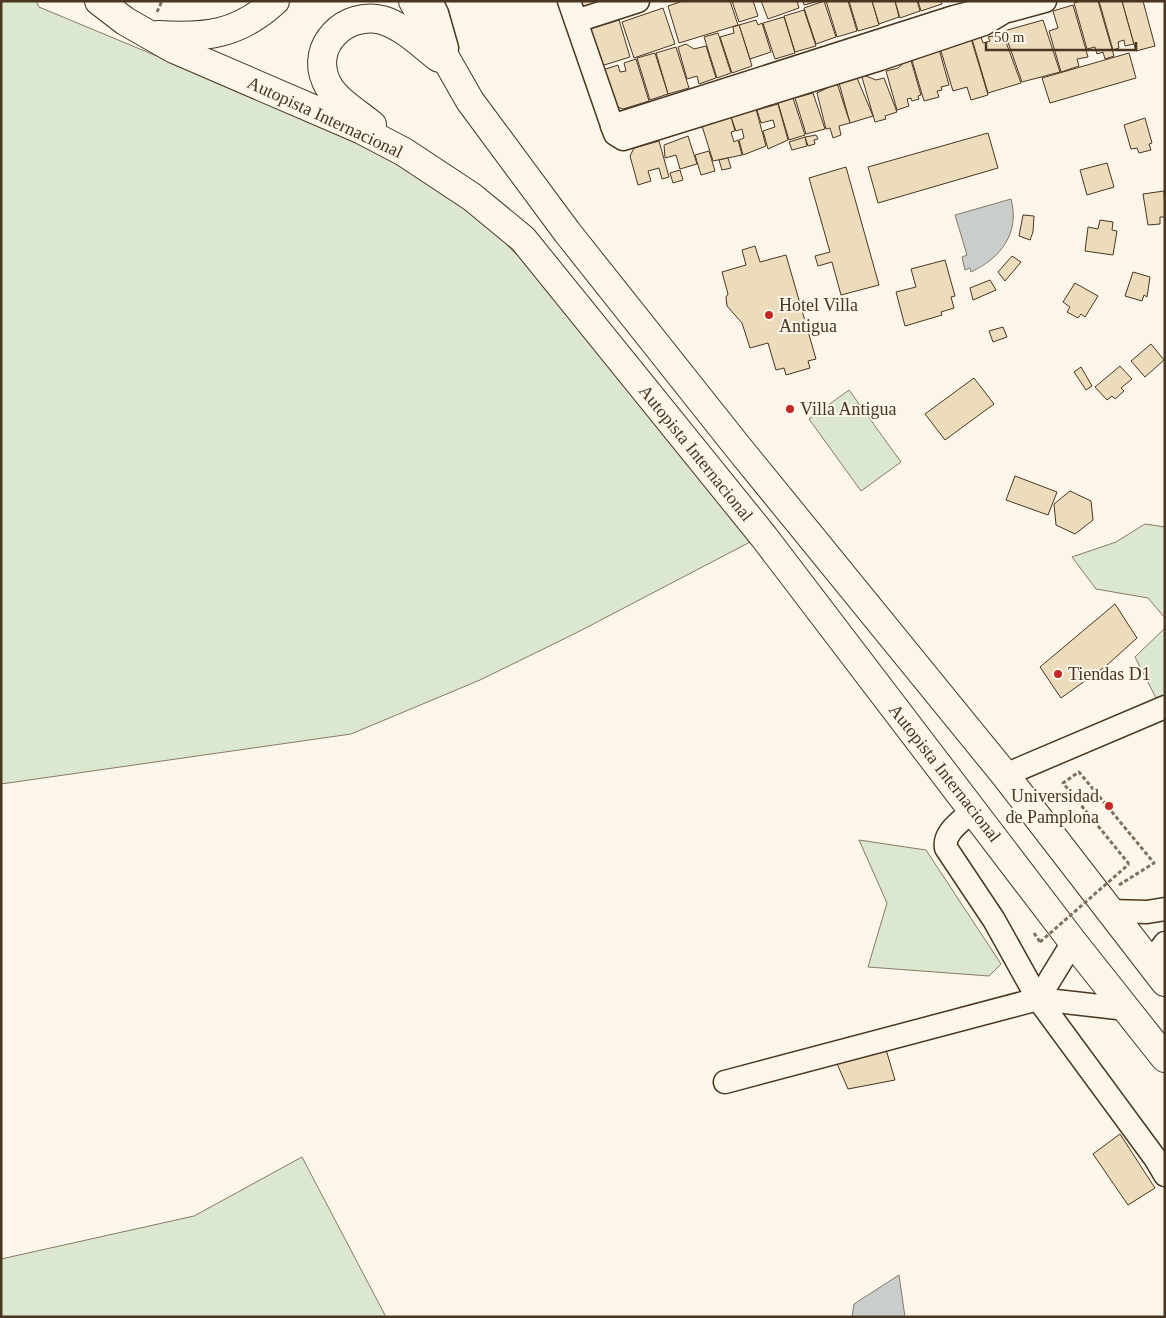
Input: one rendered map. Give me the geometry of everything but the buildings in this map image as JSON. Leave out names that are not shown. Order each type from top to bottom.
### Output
[{"type":"highway","name":"Autopista Internacional","points":[[99,1],[146,34],[261,88],[362,130],[404,152],[490,210],[508,225],[536,254],[764,537],[1073,942],[1165,1058]]},
{"type":"highway","points":[[146,34],[186,37],[212,35],[246,23],[275,1]]},
{"type":"highway","name":"Autopista Internacional","points":[[413,1],[470,101],[646,332],[1005,775],[1104,904],[1160,963]]},
{"type":"highway","points":[[404,152],[332,91],[322,66],[326,44],[334,33],[350,22],[370,18],[382,20],[408,34],[452,71]]},
{"type":"street","points":[[431,1],[437,13],[452,71]]},
{"type":"street","points":[[638,1],[572,11],[612,126],[981,12],[1004,12],[1045,1]]},
{"type":"street","points":[[1005,775],[1165,707]]},
{"type":"street","points":[[973,810],[947,835],[945,840],[946,848],[994,920],[1031,1001],[1162,1161]]},
{"type":"street","points":[[1104,904],[1147,912],[1165,909]]},
{"type":"street","points":[[1031,1001],[1073,942]]},
{"type":"street","points":[[725,1082],[1031,1001],[1126,1009]]},
{"type":"path","points":[[1040,942],[1129,864],[1063,783],[1080,772],[1154,863],[1104,904]]},
{"type":"green space","points":[[1,1],[36,1],[39,7],[356,139],[466,204],[545,283],[754,540],[576,633],[480,680],[351,734],[1,784]]},
{"type":"green space","points":[[849,390],[901,462],[861,491],[809,419]]},
{"type":"green space","points":[[1145,524],[1165,527],[1165,618],[1148,598],[1096,589],[1072,557],[1116,542]]},
{"type":"green space","points":[[1165,628],[1165,695],[1156,698],[1135,657]]},
{"type":"green space","points":[[859,840],[926,850],[1001,964],[989,976],[868,967],[887,903]]},
{"type":"green space","points":[[302,1157],[386,1317],[1,1317],[1,1259],[194,1216]]},
{"type":"shaded area","points":[[1011,199],[1013,223],[1006,243],[999,252],[982,266],[971,272],[970,268],[965,270],[962,257],[967,255],[955,215]]},
{"type":"shaded area","points":[[899,1275],[905,1317],[852,1317],[854,1304]]},
{"type":"place","name":"Hotel Villa Antigua","points":[[769,315]]},
{"type":"place","name":"Villa Antigua","points":[[790,409]]},
{"type":"place","name":"Tiendas D1","points":[[1058,674]]},
{"type":"place","name":"Universidad de Pamplona","points":[[1109,806]]}]
